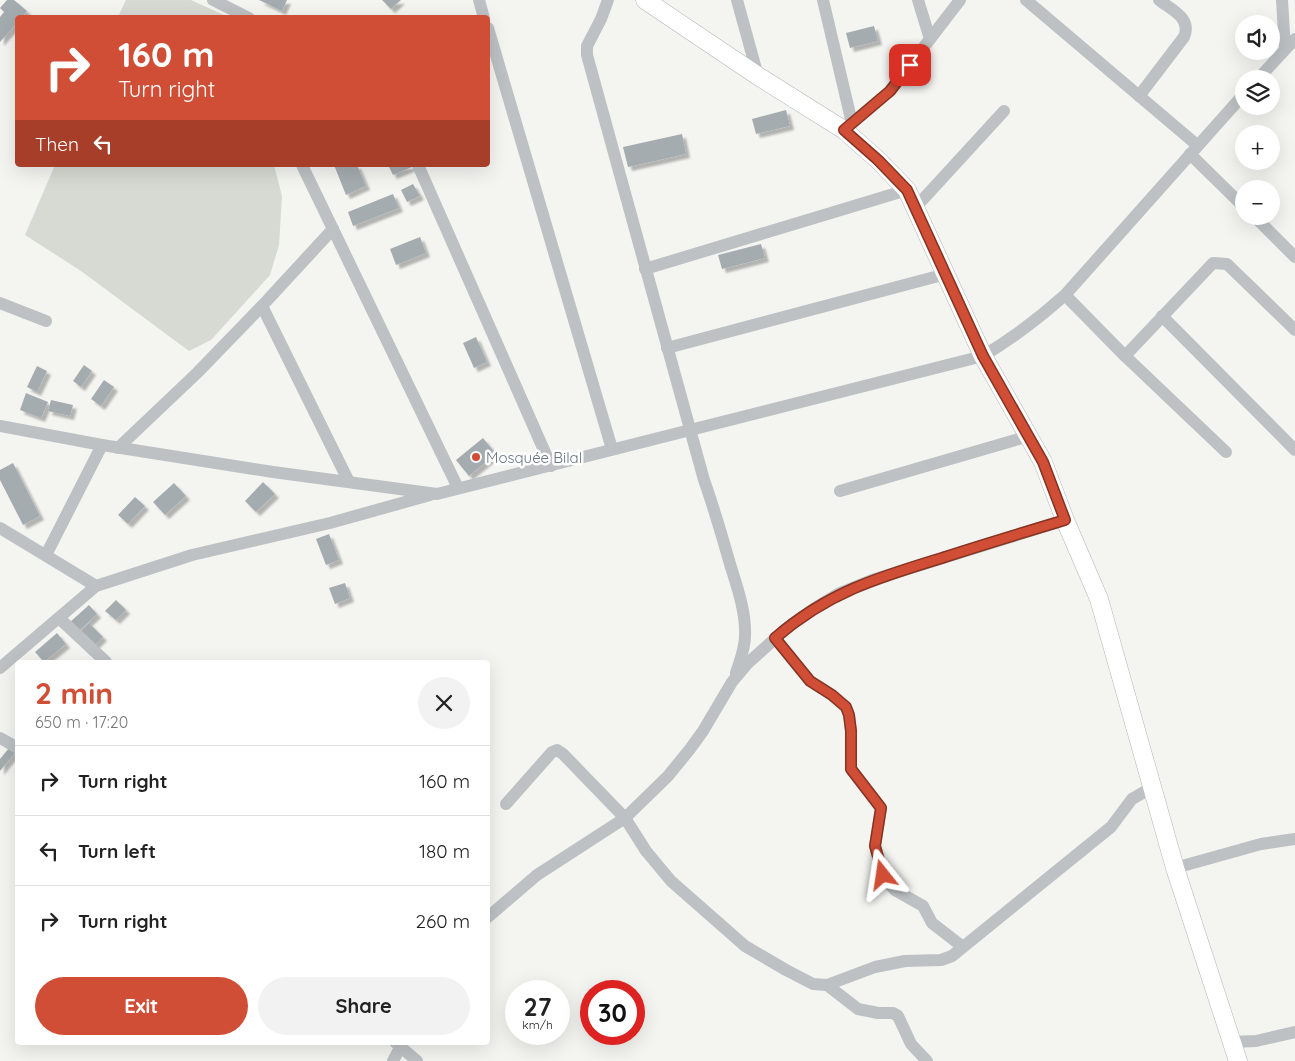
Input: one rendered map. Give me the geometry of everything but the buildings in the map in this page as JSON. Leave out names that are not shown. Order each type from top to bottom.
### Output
[{"type":"main road","points":[[644,0],[758,76],[848,127],[907,190],[983,356],[1043,462],[1065,520],[1099,599],[1175,868],[1238,1061]]},
{"type":"street","points":[[213,0],[235,13]]},
{"type":"street","points":[[479,0],[483,15]]},
{"type":"street","points":[[608,0],[588,46],[587,55],[645,270],[704,480],[715,510],[736,583],[744,617],[744,647],[732,682]]},
{"type":"street","points":[[737,0],[758,76]]},
{"type":"street","points":[[823,0],[848,127],[890,91],[960,0]]},
{"type":"street","points":[[918,0],[930,39]]},
{"type":"street","points":[[1026,0],[1139,96],[1194,150],[1235,197]]},
{"type":"street","points":[[1139,96],[1184,37],[1187,30],[1182,17],[1159,0]]},
{"type":"street","points":[[1282,0],[1285,49]]},
{"type":"street","points":[[490,35],[612,449]]},
{"type":"street","points":[[1266,70],[1295,39]]},
{"type":"street","points":[[0,668],[96,586],[192,556],[330,523],[458,488],[691,431],[983,356],[1013,338],[1042,316],[1065,295],[1235,104]]},
{"type":"street","points":[[915,208],[1004,111]]},
{"type":"street","points":[[303,167],[458,488]]},
{"type":"street","points":[[419,167],[550,466]]},
{"type":"street","points":[[645,270],[907,190]]},
{"type":"street","points":[[1263,225],[1295,257]]},
{"type":"street","points":[[118,448],[197,373],[334,229]]},
{"type":"street","points":[[1125,356],[1213,263],[1227,264],[1295,330]]},
{"type":"street","points":[[667,348],[946,274]]},
{"type":"street","points":[[1065,295],[1125,356],[1226,452]]},
{"type":"street","points":[[0,303],[46,321]]},
{"type":"street","points":[[262,306],[349,482]]},
{"type":"street","points":[[1162,316],[1295,450]]},
{"type":"street","points":[[0,426],[118,448],[436,494]]},
{"type":"street","points":[[840,491],[1029,436]]},
{"type":"street","points":[[46,555],[102,445]]},
{"type":"street","points":[[490,915],[537,875],[625,818],[668,776],[690,749],[732,682],[748,663],[775,638],[816,608],[840,593],[872,580],[1065,520]]},
{"type":"street","points":[[0,528],[96,586]]},
{"type":"street","points":[[59,618],[104,660]]},
{"type":"street","points":[[775,638],[810,681],[832,695],[846,707],[851,731],[851,769],[881,808],[875,846],[886,880],[895,890],[923,906],[932,923],[963,947]]},
{"type":"street","points":[[0,738],[15,746]]},
{"type":"street","points":[[506,804],[552,752],[557,750],[625,818],[646,851],[671,881],[745,946],[813,984],[827,985],[882,966],[905,961],[941,960],[952,956],[1111,827],[1132,799],[1151,788]]},
{"type":"street","points":[[1175,868],[1261,844],[1295,840]]},
{"type":"street","points":[[827,985],[858,1008],[878,1013],[893,1013],[898,1016],[911,1044],[927,1061]]},
{"type":"street","points":[[1232,1042],[1256,1042],[1295,1032]]},
{"type":"street","points":[[393,1061],[399,1045]]},
{"type":"street","points":[[400,1045],[417,1061]]},
{"type":"shaded area","points":[[126,0],[191,0],[224,15],[119,15]]},
{"type":"shaded area","points":[[54,167],[275,167],[282,196],[279,245],[270,275],[211,340],[189,351],[81,271],[25,235]]},
{"type":"place","name":"Mosquée Bilal","points":[[476,457]]},
{"type":"route","points":[[883,875],[875,846],[881,808],[851,769],[851,731],[846,707],[832,695],[810,681],[775,638],[786,628],[840,593],[872,580],[1065,520],[1043,462],[983,356],[907,190],[878,160],[844,130],[890,91],[910,65]]}]
